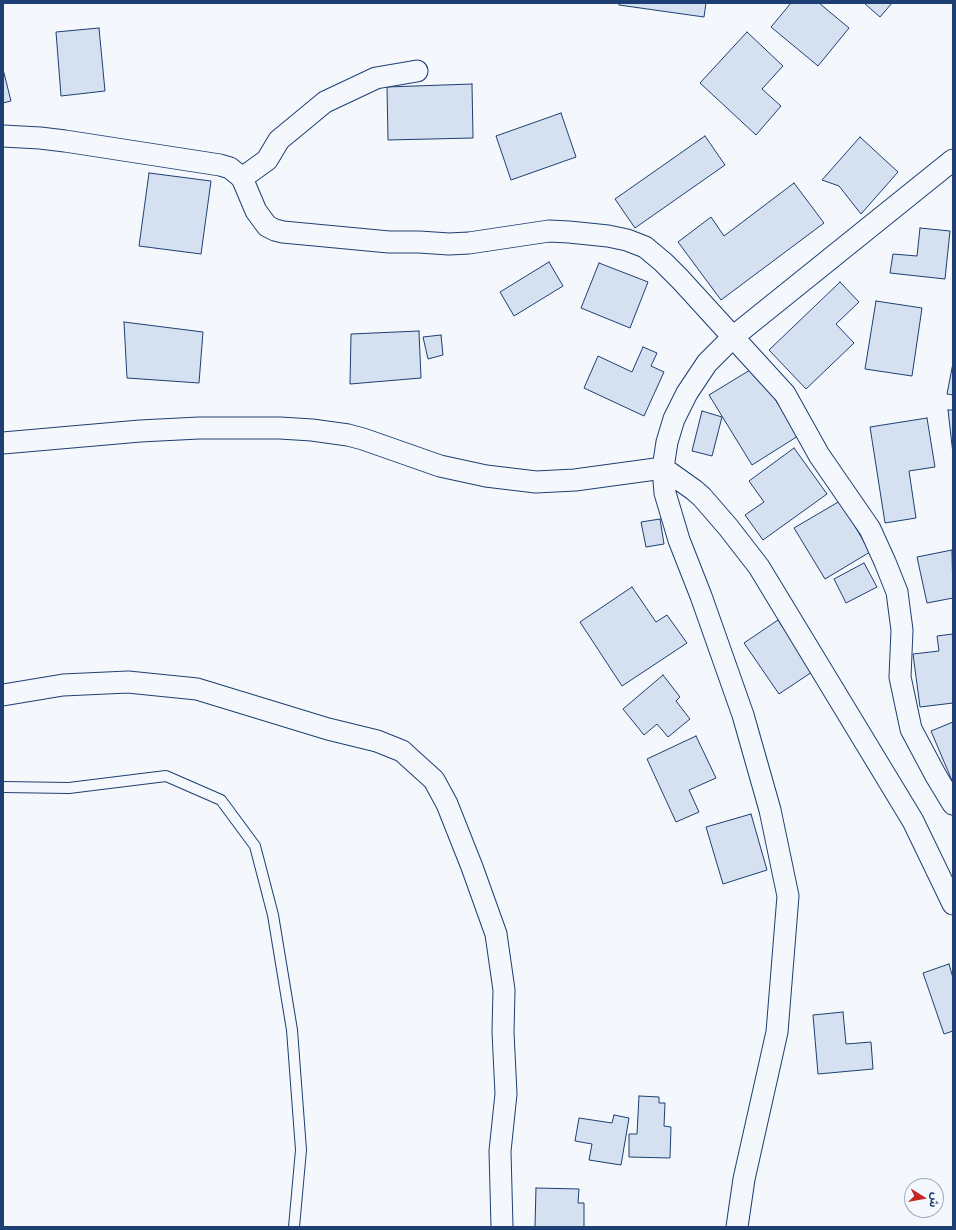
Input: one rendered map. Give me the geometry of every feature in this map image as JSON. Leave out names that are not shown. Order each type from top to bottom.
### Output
[{"type":"street","points":[[242,178],[267,160],[279,140],[325,102],[376,78],[417,71]]},
{"type":"street","points":[[3,136],[65,141],[220,165],[230,168],[242,178],[261,219],[267,226],[284,232],[389,242],[449,244],[470,243],[549,231],[586,233],[627,240],[645,247],[663,262],[710,310],[784,394],[819,455],[870,529],[897,592],[902,630],[900,677],[911,729],[953,804]]},
{"type":"street","points":[[737,1227],[744,1179],[777,1032],[788,896],[770,810],[743,715],[701,596],[679,540],[665,493],[663,468],[667,442],[674,419],[687,393],[707,363],[733,337],[953,160]]},
{"type":"street","points":[[3,444],[153,430],[199,428],[280,428],[312,430],[348,435],[440,466],[486,476],[536,482],[575,480],[663,468],[702,497],[759,567],[913,821],[953,904]]},
{"type":"street","points":[[3,695],[63,684],[121,682],[197,689],[328,729],[377,741],[402,751],[434,780],[447,804],[496,934],[504,990],[503,1032],[506,1094],[500,1151],[502,1227]]},
{"type":"lane","points":[[3,787],[69,788],[166,776],[221,800],[256,846],[273,915],[292,1030],[300,1150],[294,1227]]},
{"type":"building","points":[[619,3],[706,3],[704,17],[619,5]]},
{"type":"building","points":[[791,3],[819,3],[849,28],[818,66],[771,27]]},
{"type":"building","points":[[864,3],[892,3],[880,17]]},
{"type":"building","points":[[99,28],[105,91],[61,96],[56,32]]},
{"type":"building","points":[[747,32],[783,66],[762,89],[781,106],[756,135],[700,83]]},
{"type":"building","points":[[3,69],[11,101],[3,103]]},
{"type":"building","points":[[472,84],[473,138],[388,140],[387,87]]},
{"type":"building","points":[[561,113],[576,157],[511,180],[496,136]]},
{"type":"building","points":[[705,136],[725,165],[635,228],[615,199]]},
{"type":"building","points":[[860,137],[898,172],[861,214],[839,186],[822,180]]},
{"type":"building","points":[[149,173],[211,181],[201,254],[139,246]]},
{"type":"building","points":[[794,183],[824,223],[721,300],[678,242],[711,217],[724,236]]},
{"type":"building","points":[[920,228],[950,231],[945,279],[890,273],[893,254],[917,256]]},
{"type":"building","points":[[549,262],[563,286],[514,316],[500,292]]},
{"type":"building","points":[[599,263],[648,282],[630,328],[581,308]]},
{"type":"building","points":[[840,282],[859,302],[836,324],[854,343],[806,389],[769,350]]},
{"type":"building","points":[[876,301],[922,308],[912,376],[865,369]]},
{"type":"building","points":[[124,322],[203,332],[199,383],[127,378]]},
{"type":"building","points":[[419,331],[421,378],[350,384],[351,334]]},
{"type":"building","points":[[441,335],[443,355],[428,359],[423,337]]},
{"type":"building","points":[[643,347],[657,353],[651,366],[664,372],[644,416],[584,388],[598,356],[632,372]]},
{"type":"building","points":[[953,363],[953,395],[947,394]]},
{"type":"building","points":[[755,367],[798,436],[752,465],[709,395]]},
{"type":"building","points":[[948,410],[953,410],[953,454]]},
{"type":"building","points":[[702,411],[722,417],[712,456],[692,451]]},
{"type":"building","points":[[927,418],[935,467],[909,471],[916,518],[885,523],[870,427]]},
{"type":"building","points":[[794,448],[827,494],[763,540],[745,515],[764,502],[749,481]]},
{"type":"building","points":[[840,501],[870,552],[825,579],[794,528]]},
{"type":"building","points":[[660,519],[664,544],[646,547],[641,522]]},
{"type":"building","points":[[952,550],[953,598],[927,603],[917,557]]},
{"type":"building","points":[[864,563],[877,587],[846,603],[834,579]]},
{"type":"building","points":[[632,587],[656,622],[667,615],[687,643],[622,686],[580,622]]},
{"type":"building","points":[[778,620],[812,672],[779,694],[744,643]]},
{"type":"building","points":[[953,634],[953,703],[920,707],[913,654],[939,651],[937,636]]},
{"type":"building","points":[[663,675],[680,697],[676,701],[690,719],[668,737],[657,724],[644,735],[623,709]]},
{"type":"building","points":[[953,722],[953,783],[931,731]]},
{"type":"building","points":[[696,736],[716,778],[689,790],[699,812],[676,822],[647,759]]},
{"type":"building","points":[[751,814],[767,870],[723,884],[706,827]]},
{"type":"building","points":[[949,964],[953,978],[953,1031],[944,1034],[923,973]]},
{"type":"building","points":[[843,1012],[846,1044],[871,1042],[873,1069],[818,1074],[813,1015]]},
{"type":"building","points":[[639,1096],[659,1097],[659,1103],[665,1103],[664,1126],[671,1127],[670,1158],[629,1157],[629,1134],[637,1134]]},
{"type":"building","points":[[614,1115],[629,1118],[621,1165],[589,1160],[592,1144],[575,1141],[579,1118],[612,1123]]},
{"type":"building","points":[[536,1188],[579,1189],[578,1203],[584,1203],[584,1227],[535,1227]]}]
